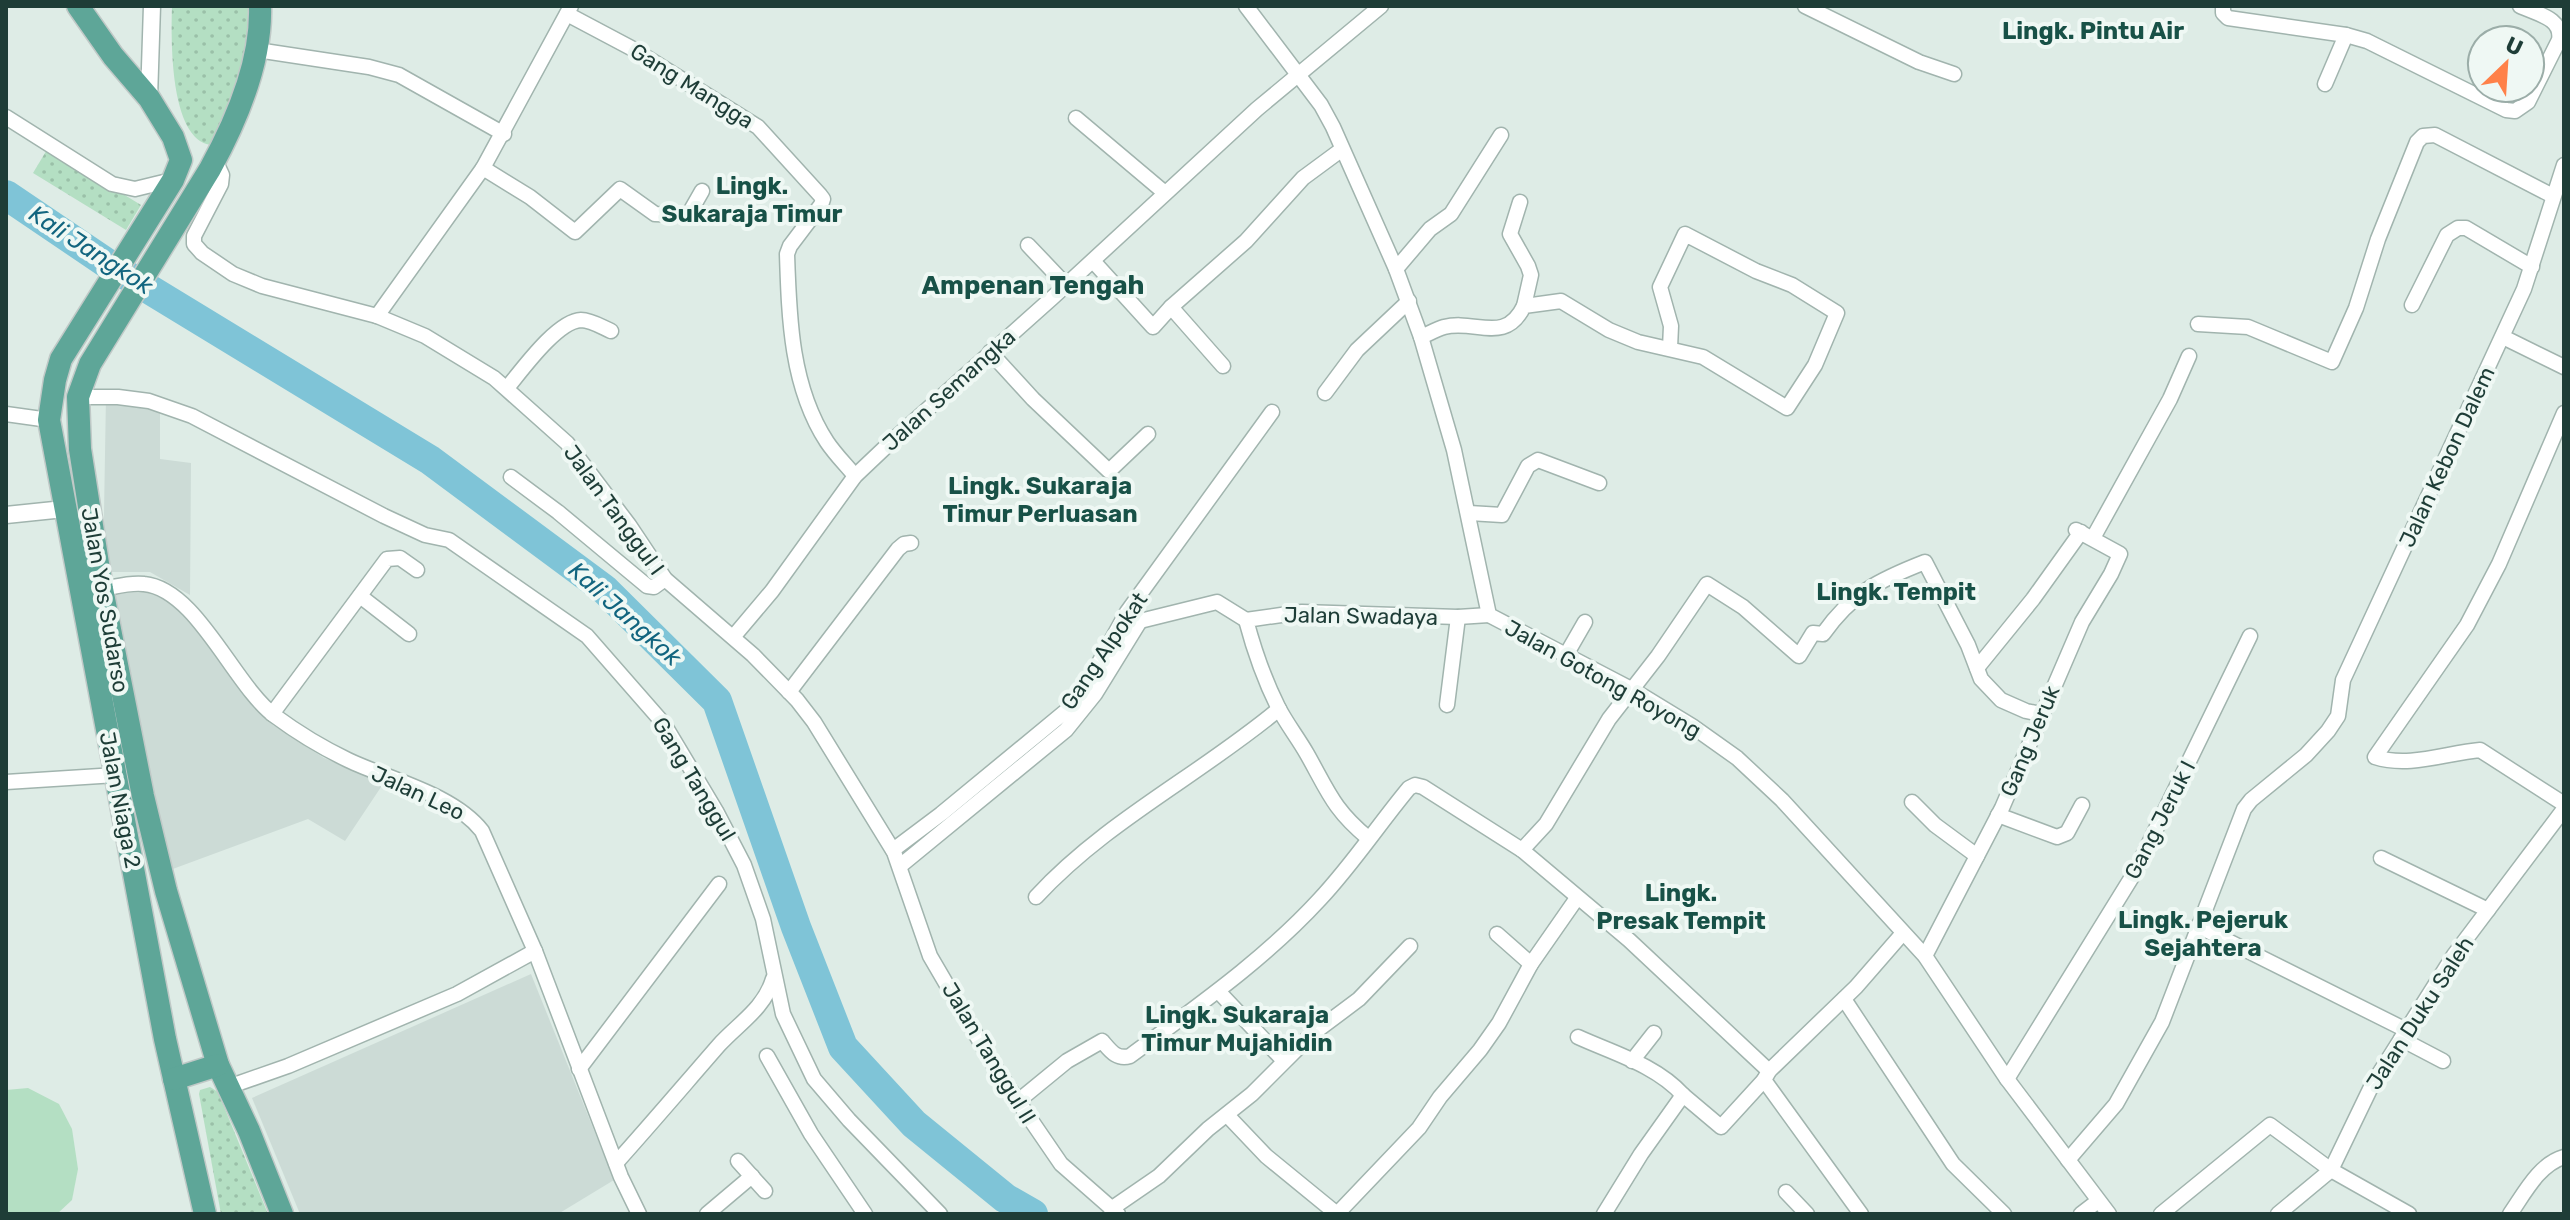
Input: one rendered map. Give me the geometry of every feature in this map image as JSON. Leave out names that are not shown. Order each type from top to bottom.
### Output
[{"type":"main road","points":[[78,6],[113,56],[149,98],[173,137],[177,170],[212,164]]},
{"type":"main road","name":"Jalan Yos Sudarso","points":[[260,6],[257,50],[240,105],[212,164],[90,364],[78,397],[80,449],[102,589],[143,796],[166,891],[218,1065],[282,1214]]},
{"type":"main road","name":"Jalan Niaga 2","points":[[174,1079],[49,420],[55,380],[66,351],[177,170]]},
{"type":"main road","points":[[205,1214],[174,1079],[218,1065]]},
{"type":"street","points":[[149,98],[152,6]]},
{"type":"street","name":"Jalan Gotong Royong","points":[[1246,6],[1321,105],[1409,301],[1448,424],[1489,615],[1633,690],[1692,726],[1737,758],[1782,800],[1925,956],[2007,1079],[2109,1214]]},
{"type":"street","name":"Jalan Semangka","points":[[734,636],[772,591],[855,476],[1298,74],[1381,6]]},
{"type":"street","points":[[1805,6],[1919,62],[1954,74]]},
{"type":"street","points":[[2223,6],[2223,13],[2228,18],[2346,35],[2367,41],[2506,110],[2515,111],[2528,102],[2559,40],[2560,32],[2559,26],[2552,20],[2520,6]]},
{"type":"street","points":[[377,316],[483,168],[569,10]]},
{"type":"street","name":"Gang Mangga","points":[[569,10],[758,127],[820,195],[821,205],[788,250],[791,331],[799,378],[811,412],[828,443],[855,476]]},
{"type":"street","points":[[2325,84],[2346,35]]},
{"type":"street","points":[[257,50],[369,67],[399,75],[504,134]]},
{"type":"street","points":[[6,117],[112,184],[135,189],[177,170]]},
{"type":"street","points":[[1076,118],[1165,193]]},
{"type":"street","points":[[1396,269],[1430,229],[1451,214],[1501,135]]},
{"type":"street","points":[[2198,324],[2248,327],[2332,362],[2356,308],[2378,239],[2417,142],[2423,136],[2435,135],[2553,196]]},
{"type":"street","points":[[1093,261],[1153,327],[1171,307],[1240,248],[1303,178],[1341,150]]},
{"type":"street","name":"Jalan Tanggul I","points":[[212,164],[222,175],[221,184],[194,236],[194,244],[202,253],[233,274],[262,286],[377,316],[425,336],[507,388],[567,443],[665,579],[734,636],[814,722],[896,858]]},
{"type":"street","name":"Jalan Kebon Dalem","points":[[2198,926],[2244,809],[2306,755],[2338,716],[2343,680],[2503,337],[2532,267],[2564,165]]},
{"type":"street","points":[[483,168],[530,197],[575,232],[620,189],[655,214],[681,215],[690,212],[702,191]]},
{"type":"street","points":[[1421,337],[1445,327],[1490,328],[1509,326],[1515,322],[1524,306],[1531,275],[1510,234],[1520,202]]},
{"type":"street","points":[[2412,305],[2447,235],[2458,228],[2466,228],[2532,267]]},
{"type":"street","points":[[1524,306],[1561,301],[1609,330],[1638,342],[1703,357],[1787,408],[1815,365],[1837,313],[1792,285],[1756,271],[1685,234],[1660,287],[1671,326],[1670,348]]},
{"type":"street","points":[[1028,245],[1066,285]]},
{"type":"street","points":[[1325,393],[1357,350],[1409,301]]},
{"type":"street","points":[[1171,307],[1223,366]]},
{"type":"street","points":[[507,388],[544,344],[571,322],[584,320],[611,331]]},
{"type":"street","points":[[2503,337],[2564,367]]},
{"type":"street","points":[[990,352],[1033,399],[1109,471],[1148,434]]},
{"type":"street","points":[[1977,668],[2083,533],[2170,399],[2189,356]]},
{"type":"street","name":"Gang Tanggul","points":[[78,397],[149,401],[192,416],[384,516],[425,535],[449,540],[587,636],[664,724],[744,865],[763,919],[783,1014],[814,1079],[940,1214]]},
{"type":"street","name":"Gang Alpokat","points":[[896,858],[1060,725],[1272,412]]},
{"type":"street","points":[[2564,413],[2499,564],[2467,625],[2375,757],[2385,760],[2440,759],[2480,750],[2564,806]]},
{"type":"street","points":[[6,414],[49,420]]},
{"type":"street","points":[[1469,513],[1502,515],[1528,466],[1538,460],[1599,483]]},
{"type":"street","points":[[511,477],[647,586],[654,587],[665,579]]},
{"type":"street","points":[[6,515],[64,509]]},
{"type":"street","name":"Gang Jeruk","points":[[1925,956],[1998,815],[2082,622],[2120,554],[2083,533]]},
{"type":"street","points":[[789,692],[898,549],[911,543]]},
{"type":"street","points":[[272,714],[390,558],[400,558],[417,570]]},
{"type":"street","points":[[1522,850],[1546,824],[1609,719],[1707,584],[1743,607],[1799,656],[1813,633],[1823,634],[1843,607],[1855,600],[1865,588],[1925,562],[1981,679],[2001,700],[2041,714]]},
{"type":"street","name":"Jalan Leo","points":[[102,589],[146,584],[163,590],[188,607],[272,714],[349,761],[418,789],[472,818],[482,831],[535,951],[616,1163],[639,1214]]},
{"type":"street","points":[[360,596],[409,634]]},
{"type":"street","points":[[1134,616],[1217,602],[1246,620],[1254,652],[1279,709],[1308,755],[1327,795],[1349,822],[1368,838]]},
{"type":"street","name":"Jalan Swadaya","points":[[1246,620],[1302,612],[1458,617],[1489,615]]},
{"type":"street","points":[[1447,705],[1458,617]]},
{"type":"street","points":[[1566,655],[1585,622]]},
{"type":"street","name":"Gang Jeruk I","points":[[2007,1079],[2143,858],[2250,636]]},
{"type":"street","points":[[1036,897],[1086,849],[1220,755],[1279,709]]},
{"type":"street","points":[[6,782],[116,775]]},
{"type":"street","points":[[1017,1102],[1067,1061],[1102,1041],[1116,1056],[1130,1056],[1218,991],[1273,945],[1322,897],[1409,788],[1415,785],[1423,787],[1522,850],[1629,940],[1766,1076],[1861,1214]]},
{"type":"street","points":[[1912,802],[1935,825],[1977,856]]},
{"type":"street","points":[[1998,815],[2049,835],[2062,836],[2067,833],[2082,805]]},
{"type":"street","name":"Jalan Duku Saleh","points":[[2278,1214],[2331,1170],[2372,1085],[2454,955],[2564,806]]},
{"type":"street","name":"Jalan Tanggul II","points":[[896,858],[930,956],[1017,1102],[1061,1164],[1115,1211]]},
{"type":"street","points":[[2381,858],[2488,910]]},
{"type":"street","points":[[579,1069],[719,884]]},
{"type":"street","points":[[1227,1115],[1276,1164],[1337,1214],[1419,1128],[1440,1097],[1480,1050],[1499,1023],[1531,964],[1577,898]]},
{"type":"street","points":[[2068,1160],[2116,1104],[2155,1035],[2198,926],[2404,1035],[2443,1061]]},
{"type":"street","points":[[1578,1037],[1666,1079],[1721,1127],[1903,933]]},
{"type":"street","points":[[1497,934],[1531,964]]},
{"type":"street","points":[[1115,1211],[1159,1176],[1284,1061],[1359,999],[1410,946]]},
{"type":"street","points":[[228,1087],[314,1056],[457,994],[535,951]]},
{"type":"street","points":[[616,1163],[765,998],[773,977]]},
{"type":"street","points":[[1218,991],[1284,1061]]},
{"type":"street","points":[[1844,999],[1953,1164],[2004,1214]]},
{"type":"street","points":[[1632,1061],[1654,1033]]},
{"type":"street","points":[[767,1056],[811,1134],[865,1214]]},
{"type":"street","points":[[1609,1212],[1683,1095]]},
{"type":"street","points":[[2161,1214],[2270,1125],[2390,1209],[2409,1214]]},
{"type":"street","points":[[2510,1214],[2542,1170],[2564,1157]]},
{"type":"street","points":[[738,1161],[765,1191]]},
{"type":"street","points":[[707,1214],[752,1176]]},
{"type":"street","points":[[1786,1192],[1807,1214]]},
{"type":"street","points":[[2081,1214],[2098,1201]]},
{"type":"shaded area","points":[[140,393],[160,406],[160,459],[191,463],[190,595],[150,572],[103,572],[106,396]]},
{"type":"shaded area","points":[[141,581],[172,599],[273,725],[324,758],[385,781],[345,841],[308,819],[170,870],[112,591]]},
{"type":"shaded area","points":[[531,974],[614,1180],[558,1214],[300,1214],[252,1098]]},
{"type":"green space","points":[[172,6],[248,6],[247,48],[240,91],[211,145],[197,139],[187,126],[180,107],[173,63]]},
{"type":"green space","points":[[48,148],[141,205],[126,230],[33,173]]},
{"type":"green space","points":[[210,1087],[218,1092],[268,1214],[221,1214],[199,1094],[200,1090]]},
{"type":"green space","points":[[28,1088],[59,1104],[72,1129],[78,1169],[72,1200],[57,1214],[6,1214],[6,1090]]},
{"type":"waterway","name":"Kali Jangkok","points":[[6,195],[111,266],[430,460],[604,589],[717,701],[796,927],[843,1047],[914,1124],[1005,1198],[1033,1214]]},
{"type":"district","name":"Lingk. Pintu Air","points":[[2093,31]]},
{"type":"district","name":"Lingk. Sukaraja Timur","points":[[752,200]]},
{"type":"district","name":"Ampenan Tengah","points":[[1033,285]]},
{"type":"district","name":"Lingk. Sukaraja Timur Perluasan","points":[[1040,500]]},
{"type":"district","name":"Lingk. Tempit","points":[[1896,592]]},
{"type":"district","name":"Lingk. Presak Tempit","points":[[1681,907]]},
{"type":"district","name":"Lingk. Pejeruk Sejahtera","points":[[2203,934]]},
{"type":"district","name":"Lingk. Sukaraja Timur Mujahidin","points":[[1237,1029]]}]
